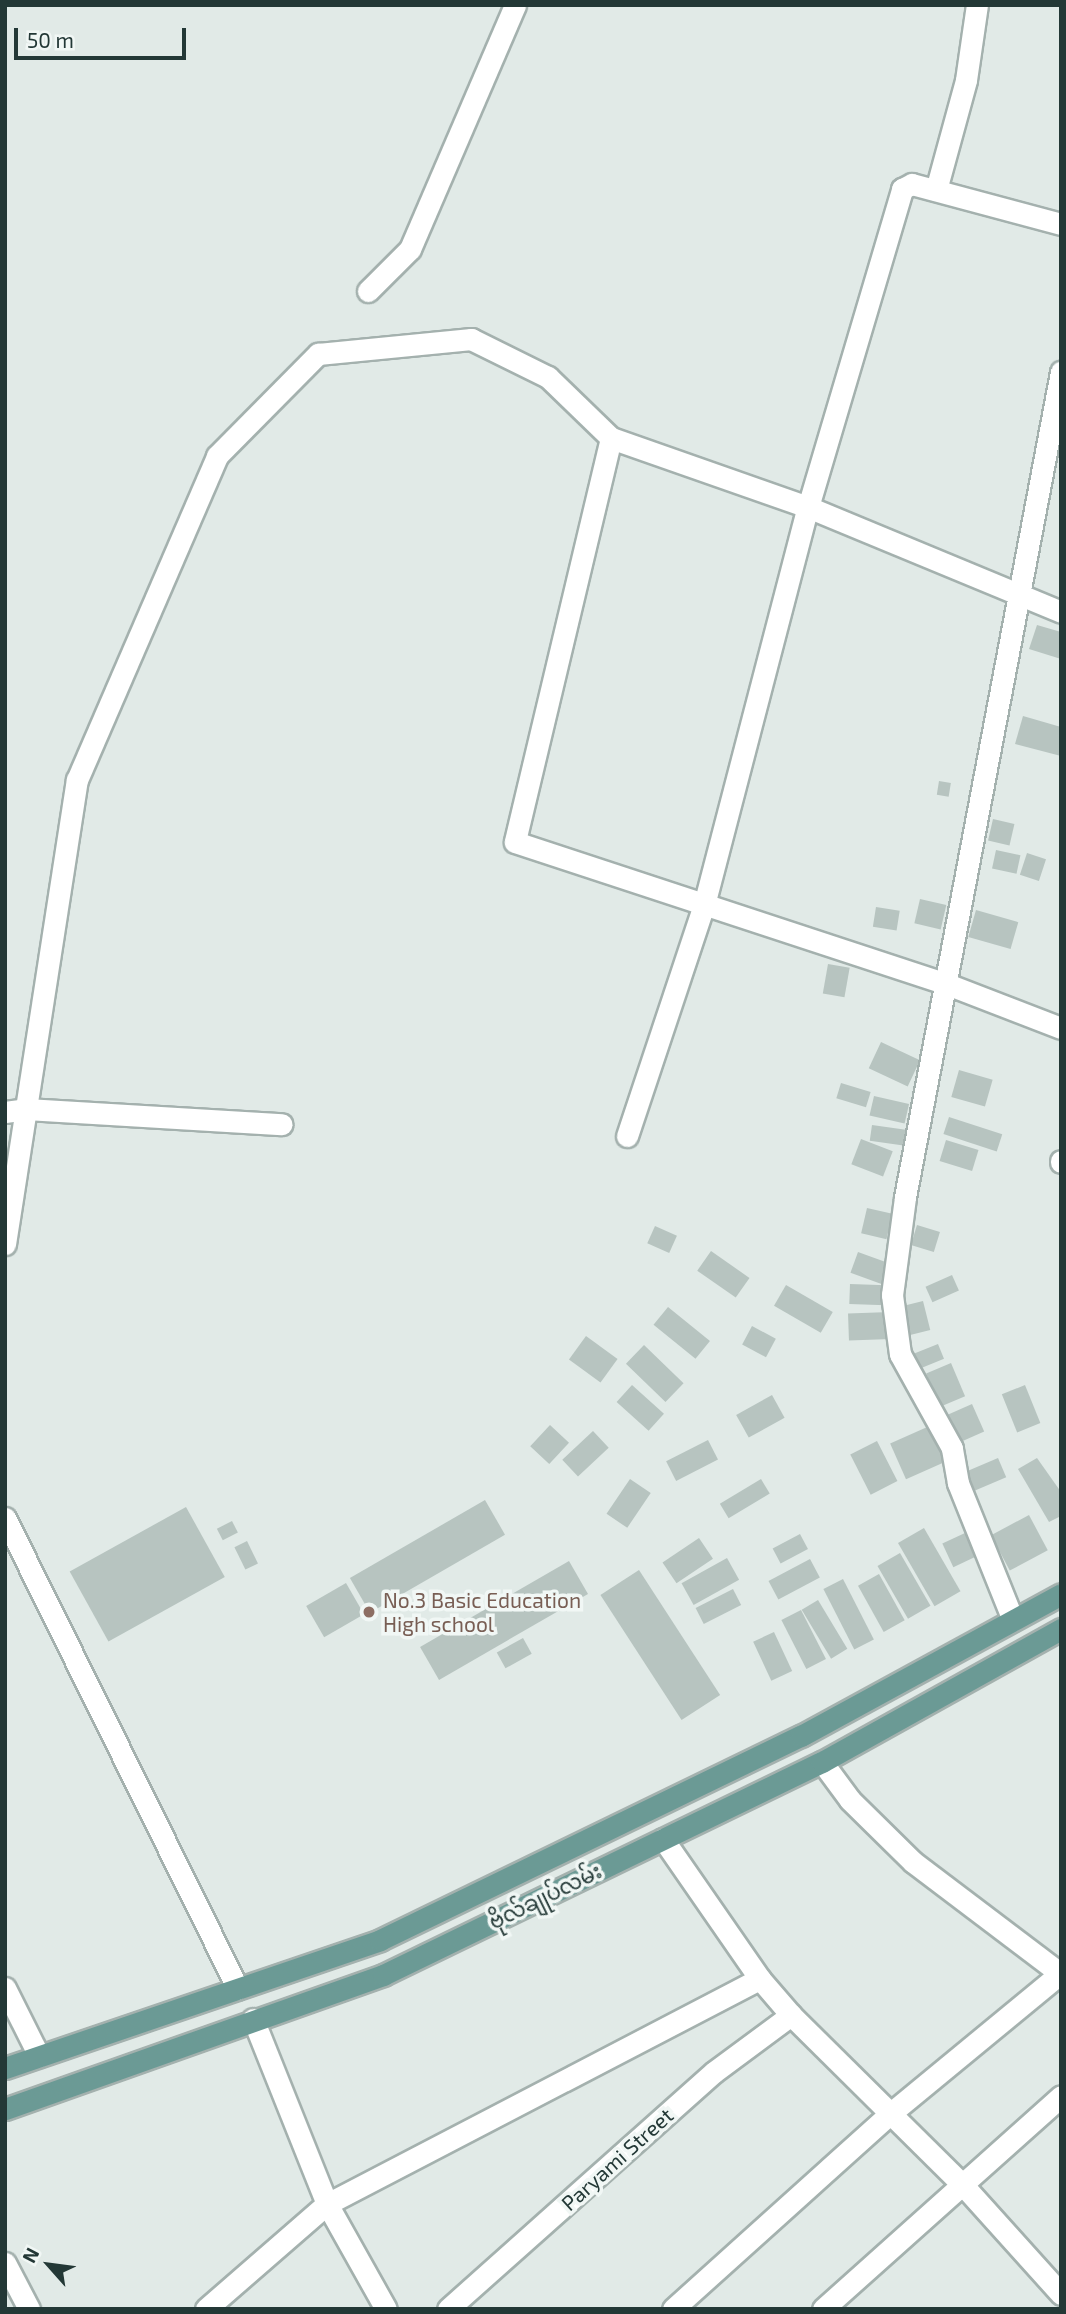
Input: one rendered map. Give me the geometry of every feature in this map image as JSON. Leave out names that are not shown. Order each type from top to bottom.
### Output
[{"type":"main road","name":"ဗိုလ်ချုပ်လမ်း","points":[[5,2068],[392,1934],[801,1736],[1061,1594]]},
{"type":"main road","name":"ဗိုလ်ချုပ်လမ်း","points":[[5,2109],[383,1975],[822,1762],[1061,1629]]},
{"type":"street","points":[[368,291],[410,249],[515,5]]},
{"type":"street","points":[[936,190],[966,80],[977,5]]},
{"type":"street","points":[[627,1136],[704,905],[808,507],[902,189],[912,184],[1061,224]]},
{"type":"street","points":[[5,1244],[16,1110],[77,780],[217,456],[318,354],[471,339],[548,377],[611,438],[808,507],[1021,598],[1061,612]]},
{"type":"street","points":[[1013,1620],[957,1483],[952,1448],[900,1354],[892,1295],[905,1197],[1021,598],[1061,372]]},
{"type":"street","points":[[611,438],[515,842],[947,984],[1061,1028]]},
{"type":"street","points":[[16,1110],[282,1124]]},
{"type":"street","points":[[5,1518],[238,1989]]},
{"type":"street","points":[[673,2309],[891,2113],[1060,1973],[913,1861],[850,1800],[822,1762]]},
{"type":"street","points":[[663,1839],[760,1979],[790,2015],[962,2184],[1061,2294]]},
{"type":"street","points":[[206,2309],[327,2204],[760,1979]]},
{"type":"street","points":[[5,1988],[39,2056]]},
{"type":"street","name":"Paryami Street","points":[[448,2309],[714,2072],[790,2015]]},
{"type":"street","points":[[253,2019],[327,2204],[386,2309]]},
{"type":"street","points":[[823,2309],[1061,2096]]},
{"type":"street","points":[[5,2263],[29,2309]]},
{"type":"street","points":[[1056,2309],[1061,2304]]},
{"type":"building","points":[[1037,625],[1061,632],[1061,659],[1029,649]]},
{"type":"building","points":[[1023,716],[1061,727],[1061,756],[1015,744]]},
{"type":"building","points":[[939,781],[951,783],[949,797],[937,795]]},
{"type":"building","points":[[993,819],[1014,824],[1009,845],[988,840]]},
{"type":"building","points":[[996,850],[1020,855],[1017,874],[992,869]]},
{"type":"building","points":[[1027,853],[1046,859],[1039,881],[1020,875]]},
{"type":"building","points":[[920,899],[946,905],[941,929],[914,923]]},
{"type":"building","points":[[876,907],[900,911],[897,931],[873,927]]},
{"type":"building","points":[[976,910],[1018,922],[1011,949],[968,937]]},
{"type":"building","points":[[828,964],[850,968],[844,997],[823,994]]},
{"type":"building","points":[[881,1042],[920,1060],[908,1086],[869,1068]]},
{"type":"building","points":[[959,1070],[993,1080],[985,1107],[951,1097]]},
{"type":"building","points":[[841,1083],[871,1092],[866,1107],[836,1098]]},
{"type":"building","points":[[874,1096],[909,1104],[905,1124],[870,1115]]},
{"type":"building","points":[[949,1117],[1002,1134],[997,1151],[943,1134]]},
{"type":"building","points":[[872,1125],[906,1130],[903,1146],[870,1141]]},
{"type":"building","points":[[861,1139],[893,1151],[883,1176],[851,1164]]},
{"type":"building","points":[[946,1140],[979,1150],[972,1171],[940,1161]]},
{"type":"building","points":[[867,1208],[892,1214],[886,1239],[861,1233]]},
{"type":"building","points":[[917,1225],[940,1232],[934,1252],[911,1245]]},
{"type":"building","points":[[655,1226],[677,1236],[669,1253],[647,1243]]},
{"type":"building","points":[[711,1251],[750,1278],[736,1298],[697,1271]]},
{"type":"building","points":[[858,1252],[889,1263],[881,1284],[850,1273]]},
{"type":"building","points":[[952,1275],[959,1291],[932,1302],[926,1287]]},
{"type":"building","points":[[850,1284],[886,1285],[885,1305],[849,1304]]},
{"type":"building","points":[[786,1285],[833,1312],[821,1333],[774,1306]]},
{"type":"building","points":[[923,1301],[930,1330],[902,1337],[895,1308]]},
{"type":"building","points":[[668,1307],[710,1341],[695,1359],[654,1325]]},
{"type":"building","points":[[890,1312],[891,1339],[849,1340],[848,1313]]},
{"type":"building","points":[[752,1326],[776,1339],[766,1357],[742,1345]]},
{"type":"building","points":[[586,1336],[618,1359],[601,1382],[569,1359]]},
{"type":"building","points":[[938,1344],[944,1359],[917,1370],[911,1355]]},
{"type":"building","points":[[644,1345],[684,1383],[666,1402],[626,1364]]},
{"type":"building","points":[[951,1363],[965,1396],[940,1407],[926,1374]]},
{"type":"building","points":[[632,1385],[664,1414],[649,1431],[617,1402]]},
{"type":"building","points":[[1025,1385],[1040,1423],[1017,1432],[1002,1394]]},
{"type":"building","points":[[772,1395],[785,1418],[749,1438],[736,1415]]},
{"type":"building","points":[[972,1404],[984,1431],[960,1442],[948,1415]]},
{"type":"building","points":[[934,1424],[950,1460],[906,1479],[890,1444]]},
{"type":"building","points":[[550,1425],[569,1443],[549,1464],[530,1446]]},
{"type":"building","points":[[593,1431],[609,1448],[578,1476],[562,1460]]},
{"type":"building","points":[[708,1440],[718,1460],[676,1481],[666,1461]]},
{"type":"building","points":[[877,1441],[897,1481],[871,1495],[850,1455]]},
{"type":"building","points":[[998,1458],[1006,1477],[972,1492],[964,1472]]},
{"type":"building","points":[[1037,1458],[1061,1492],[1061,1516],[1049,1522],[1018,1469]]},
{"type":"building","points":[[630,1479],[651,1493],[627,1528],[607,1514]]},
{"type":"building","points":[[761,1479],[770,1494],[729,1518],[720,1504]]},
{"type":"building","points":[[485,1500],[505,1535],[370,1613],[350,1578]]},
{"type":"building","points":[[186,1507],[225,1577],[108,1641],[70,1571]]},
{"type":"building","points":[[1029,1515],[1048,1550],[1010,1571],[991,1535]]},
{"type":"building","points":[[232,1521],[238,1533],[223,1540],[217,1529]]},
{"type":"building","points":[[924,1528],[960,1591],[935,1606],[898,1543]]},
{"type":"building","points":[[965,1533],[976,1557],[953,1567],[942,1544]]},
{"type":"building","points":[[800,1534],[808,1549],[781,1564],[773,1549]]},
{"type":"building","points":[[699,1538],[713,1559],[677,1583],[663,1563]]},
{"type":"building","points":[[247,1541],[258,1563],[245,1570],[234,1547]]},
{"type":"building","points":[[900,1553],[931,1606],[908,1619],[877,1566]]},
{"type":"building","points":[[727,1558],[739,1580],[694,1605],[682,1583]]},
{"type":"building","points":[[810,1559],[820,1578],[778,1600],[769,1581]]},
{"type":"building","points":[[569,1561],[588,1594],[439,1680],[420,1647]]},
{"type":"building","points":[[639,1570],[720,1695],[682,1720],[600,1595]]},
{"type":"building","points":[[879,1574],[905,1620],[884,1632],[858,1586]]},
{"type":"building","points":[[843,1579],[874,1640],[854,1650],[823,1589]]},
{"type":"building","points":[[346,1583],[364,1614],[324,1637],[306,1606]]},
{"type":"building","points":[[733,1589],[741,1605],[704,1624],[696,1608]]},
{"type":"building","points":[[818,1600],[847,1649],[831,1659],[802,1610]]},
{"type":"building","points":[[801,1610],[826,1659],[806,1669],[781,1620]]},
{"type":"building","points":[[774,1632],[792,1671],[771,1681],[753,1642]]},
{"type":"building","points":[[523,1638],[532,1654],[505,1668],[497,1653]]},
{"type":"place","name":"No.3 Basic Education High school","points":[[369,1612]]}]
